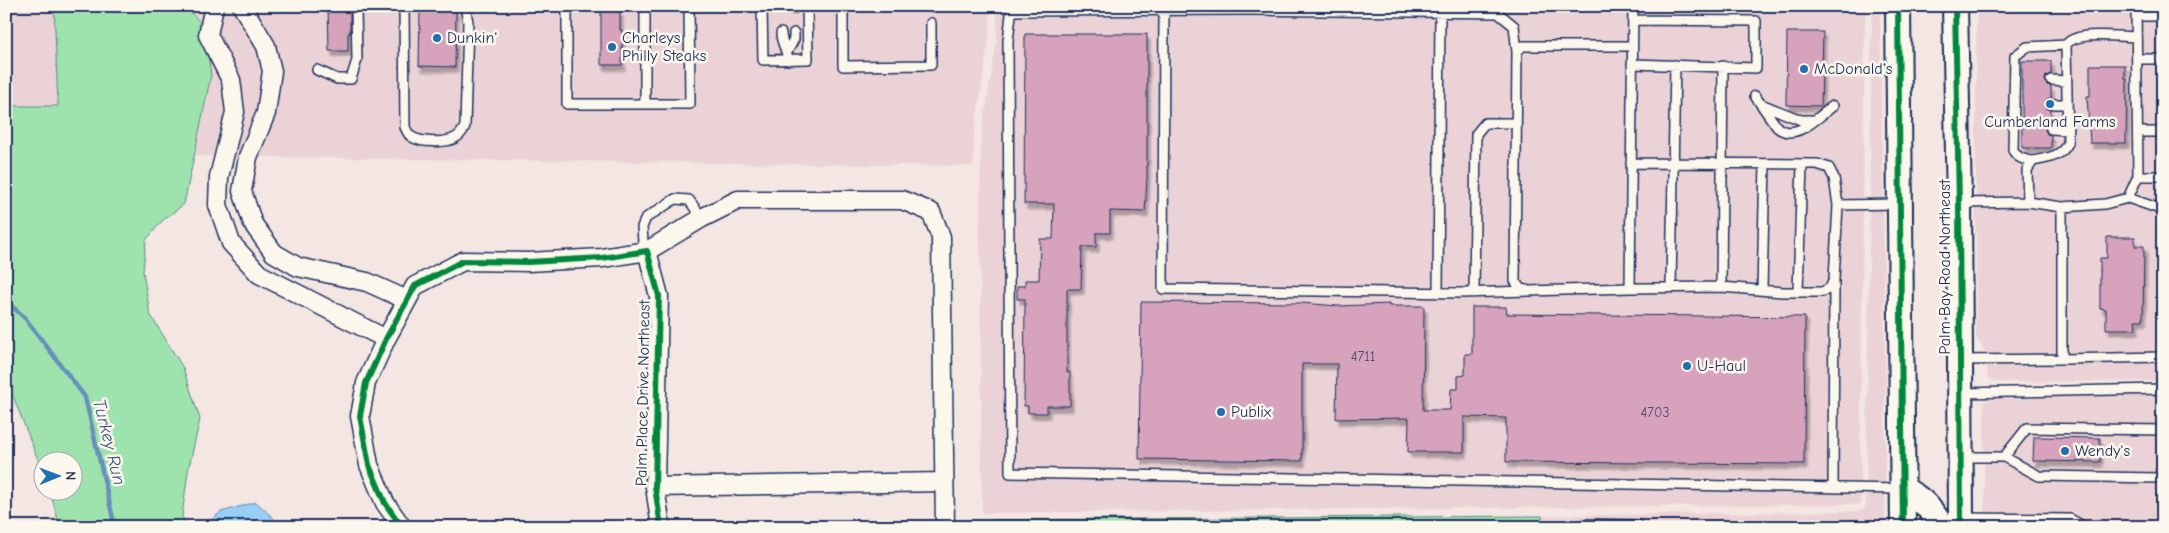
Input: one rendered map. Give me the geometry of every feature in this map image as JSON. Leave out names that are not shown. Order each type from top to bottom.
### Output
[{"type":"main road","points":[[1898,6],[1903,527]]},
{"type":"main road","name":"Palm Bay Road Northeast","points":[[1954,524],[1960,458],[1956,6]]},
{"type":"main road","points":[[1902,489],[1917,496],[1954,524]]},
{"type":"street","points":[[214,6],[208,35],[231,80],[234,112],[219,177],[218,205],[232,243],[259,274],[386,339]]},
{"type":"street","points":[[242,6],[266,46],[272,71],[266,113],[248,157],[242,191],[253,224],[274,253],[298,268],[367,282],[407,300]]},
{"type":"street","points":[[402,527],[385,503],[369,465],[360,416],[366,383],[386,339],[415,286],[463,261],[528,262],[602,258],[647,251],[702,218],[738,200],[902,200],[931,212],[941,236],[944,527]]},
{"type":"street","name":"Palm Place Drive Northeast","points":[[647,251],[659,296],[655,487],[661,527]]},
{"type":"street","name":"Palm Place Drive Northeast","points":[[655,487],[944,482]]},
{"type":"lane","points":[[317,70],[337,79],[351,78],[357,60],[356,6]]},
{"type":"lane","points":[[404,6],[405,127],[413,138],[419,140],[448,140],[462,132],[467,115],[468,22],[465,6]]},
{"type":"lane","points":[[567,6],[566,104],[690,104],[689,6]]},
{"type":"lane","points":[[645,6],[645,104]]},
{"type":"lane","points":[[762,6],[762,60],[787,56],[808,59],[807,6]]},
{"type":"lane","points":[[843,6],[843,66],[931,65],[931,23]]},
{"type":"lane","points":[[1630,288],[1633,6]]},
{"type":"lane","points":[[2128,198],[2138,176],[2136,6]]},
{"type":"lane","points":[[1164,8],[1163,289],[1474,293],[1721,287],[1822,292],[1830,288],[1834,278]]},
{"type":"lane","points":[[1438,293],[1440,8]]},
{"type":"lane","points":[[1529,291],[1520,288],[1515,281],[1517,52],[1514,26],[1498,13],[1440,8],[1012,9],[1008,41],[1010,473],[1902,489]]},
{"type":"lane","points":[[2136,16],[2163,16]]},
{"type":"lane","points":[[1632,64],[1756,68],[1756,21],[1633,20]]},
{"type":"lane","points":[[781,33],[781,39],[787,56]]},
{"type":"lane","points":[[787,56],[794,39],[794,33]]},
{"type":"lane","points":[[2066,44],[2027,47],[2015,56],[2018,81],[2018,130],[2013,150],[2016,156],[2025,160],[2057,155],[2064,151],[2068,143],[2066,44],[2070,39],[2079,36],[2136,37]]},
{"type":"lane","points":[[1517,52],[1522,46],[1632,46]]},
{"type":"lane","points":[[2137,59],[2163,59]]},
{"type":"lane","points":[[1671,287],[1674,65]]},
{"type":"lane","points":[[1721,287],[1723,66]]},
{"type":"lane","points":[[2051,80],[2066,81]]},
{"type":"lane","points":[[1814,120],[1800,120],[1758,100],[1781,131],[1788,132],[1798,131],[1814,120],[1833,106]]},
{"type":"lane","points":[[2051,104],[2067,104]]},
{"type":"lane","points":[[1474,293],[1476,134],[1485,123],[1515,123]]},
{"type":"lane","points":[[2051,129],[2068,130]]},
{"type":"lane","points":[[2138,132],[2163,132]]},
{"type":"lane","points":[[2028,202],[2027,170],[2033,160]]},
{"type":"lane","points":[[1631,163],[1817,164],[1829,168],[1834,178],[1838,205],[1834,278],[1833,488]]},
{"type":"lane","points":[[1762,290],[1765,164]]},
{"type":"lane","points":[[1798,292],[1802,164]]},
{"type":"lane","points":[[2138,176],[2163,176]]},
{"type":"lane","points":[[1959,203],[2028,202],[2062,207],[2105,204],[2128,198],[2163,210]]},
{"type":"lane","points":[[647,251],[643,242],[642,227],[646,218],[675,200],[689,200],[702,218]]},
{"type":"lane","points":[[1838,205],[1900,204]]},
{"type":"lane","points":[[2062,207],[2062,359]]},
{"type":"lane","points":[[1959,360],[2163,357]]},
{"type":"lane","points":[[1960,393],[2163,389]]},
{"type":"lane","points":[[2004,457],[2027,428],[2163,430]]},
{"type":"lane","points":[[1960,458],[2004,457],[2039,476],[2159,478],[2163,464]]},
{"type":"lane","points":[[1954,524],[2070,519],[2085,527]]},
{"type":"lane","points":[[1575,527],[1585,524],[1638,525]]},
{"type":"shaded area","points":[[6,6],[54,6],[58,106],[6,106]]},
{"type":"shaded area","points":[[185,6],[990,6],[989,39],[974,136],[973,166],[195,156],[211,75],[204,27]]},
{"type":"shaded area","points":[[997,6],[1862,6],[1865,9],[1860,504],[982,513],[981,137],[997,40]]},
{"type":"shaded area","points":[[1872,6],[1880,6],[1885,357],[1885,527],[1543,527],[1542,516],[1860,511],[1866,508]]},
{"type":"shaded area","points":[[1979,6],[2163,6],[2163,381],[1994,382],[1988,378],[1985,351],[1976,337],[1976,49]]},
{"type":"shaded area","points":[[2163,394],[2163,527],[1985,527],[1984,402],[1994,399]]},
{"type":"green space","points":[[54,6],[185,6],[204,27],[211,75],[184,204],[162,221],[146,240],[143,272],[150,314],[183,368],[200,419],[188,471],[182,516],[187,527],[60,527],[52,500],[82,500],[82,450],[34,450],[13,396],[6,390],[6,106],[58,106]]},
{"type":"green space","points":[[1542,516],[1543,527],[992,527],[992,520]]},
{"type":"water","points":[[256,502],[283,527],[202,527],[221,512]]},
{"type":"building","points":[[328,6],[348,6],[348,11],[350,11],[350,33],[348,33],[348,51],[329,51]]},
{"type":"building","name":"Dunkin'","points":[[420,8],[456,9],[455,67],[419,66]]},
{"type":"building","name":"Charleys Philly Steaks","points":[[601,10],[620,11],[622,65],[601,65]]},
{"type":"building","name":"McDonald's","points":[[1787,32],[1823,32],[1821,106],[1786,105]]},
{"type":"building","points":[[1025,34],[1147,34],[1147,178],[1145,212],[1110,211],[1110,233],[1096,233],[1096,247],[1082,247],[1081,289],[1067,289],[1067,372],[1070,372],[1070,406],[1047,406],[1047,413],[1028,413],[1028,406],[1024,406],[1025,299],[1017,299],[1017,286],[1025,286],[1025,280],[1039,280],[1040,239],[1053,239],[1054,204],[1024,204]]},
{"type":"building","points":[[2022,61],[2051,61],[2051,74],[2046,76],[2045,80],[2047,85],[2051,86],[2051,98],[2047,99],[2045,104],[2046,108],[2051,110],[2051,123],[2046,125],[2045,129],[2047,134],[2051,135],[2051,148],[2022,148]]},
{"type":"building","points":[[2090,65],[2125,65],[2125,79],[2127,79],[2126,143],[2090,143],[2087,96],[2090,96]]},
{"type":"building","points":[[2107,237],[2135,237],[2135,246],[2144,246],[2143,320],[2135,320],[2136,329],[2106,329],[2106,309],[2100,308],[2100,258],[2107,258]]},
{"type":"building","points":[[1141,302],[1302,303],[1338,306],[1389,304],[1389,306],[1424,306],[1423,410],[1450,410],[1451,389],[1458,389],[1458,376],[1465,375],[1465,354],[1472,354],[1472,307],[1506,307],[1507,314],[1805,317],[1804,464],[1506,462],[1506,418],[1464,417],[1464,452],[1408,452],[1409,418],[1336,419],[1337,364],[1302,364],[1302,461],[1139,459]]},
{"type":"building","points":[[2034,437],[2100,438],[2100,462],[2033,461]]},
{"type":"waterway","name":"Turkey Run","points":[[6,301],[25,318],[85,397],[115,527]]},
{"type":"cycle path","points":[[1898,6],[1903,527]]},
{"type":"cycle path","points":[[1955,6],[1959,203],[1961,518],[1958,527]]},
{"type":"cycle path","points":[[402,527],[385,503],[369,465],[360,416],[366,383],[386,339],[415,286],[463,261],[528,262],[602,258],[647,251],[659,296],[655,487],[661,527]]},
{"type":"place","name":"Dunkin'","points":[[437,38]]},
{"type":"place","name":"Charleys Philly Steaks","points":[[612,47]]},
{"type":"place","name":"McDonald's","points":[[1804,69]]},
{"type":"place","name":"Cumberland Farms","points":[[2050,104]]},
{"type":"place","name":"U-Haul","points":[[1687,366]]},
{"type":"place","name":"Publix","points":[[1221,412]]},
{"type":"place","name":"Wendy's","points":[[2065,451]]}]
